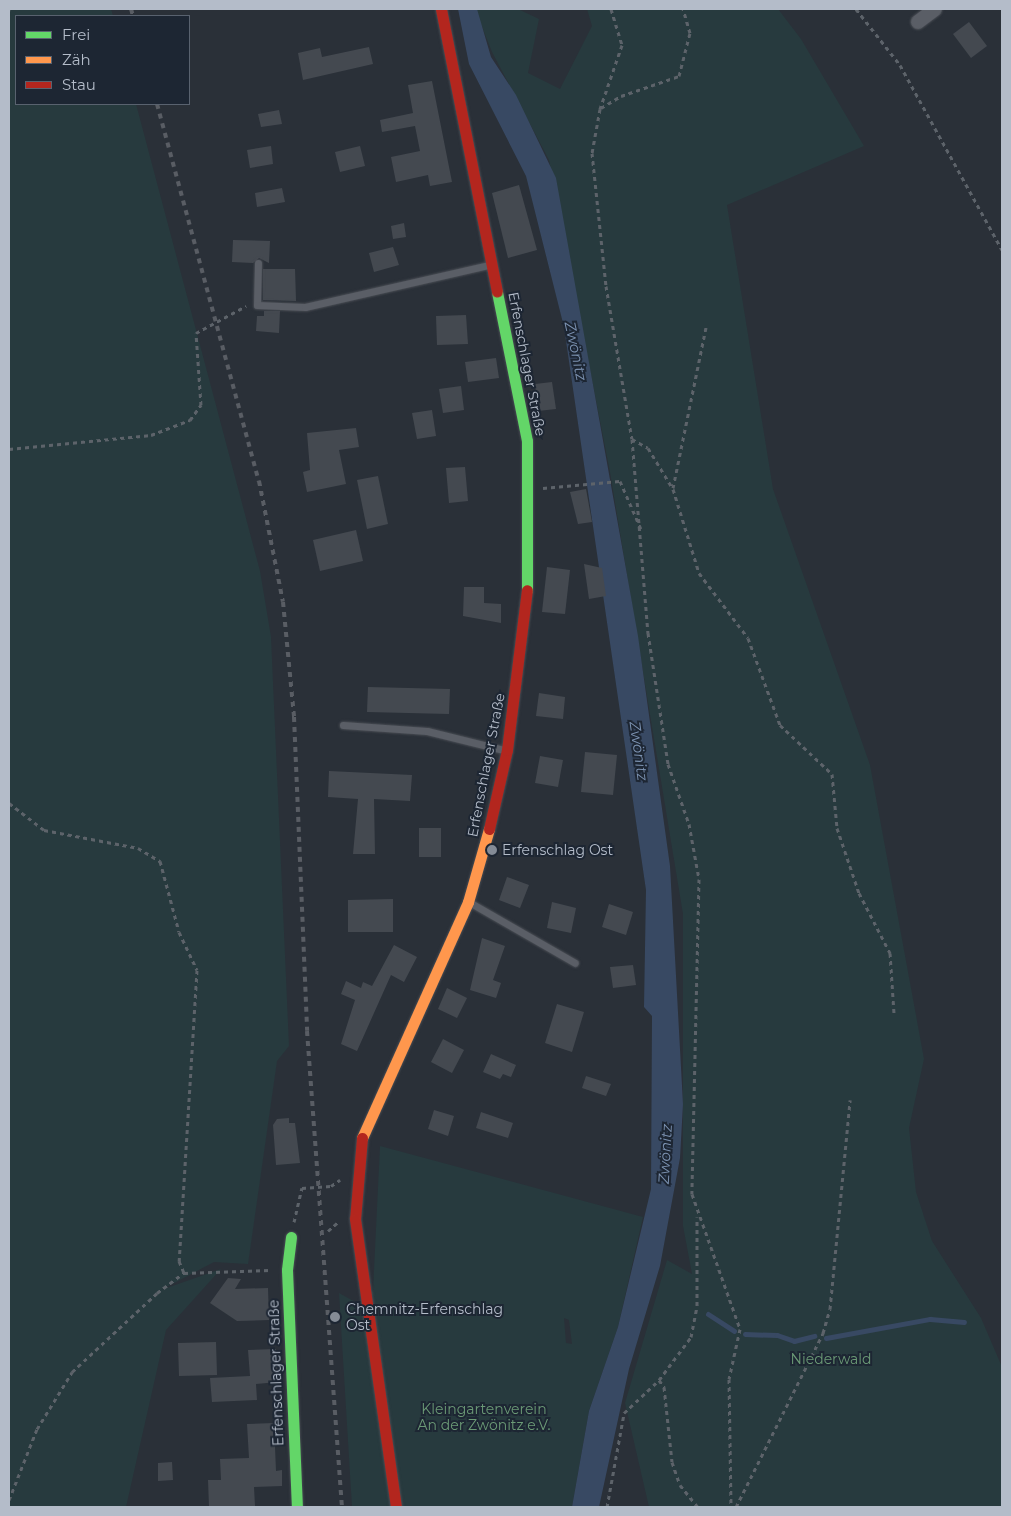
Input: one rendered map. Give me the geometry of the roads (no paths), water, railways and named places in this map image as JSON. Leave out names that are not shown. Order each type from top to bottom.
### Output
[{"type":"main road","name":"Erfenschlager Straße","points":[[396,1507],[355,1219],[356,1186],[367,1120],[468,902],[507,750],[529,575],[531,489],[526,431],[441,9]]},
{"type":"main road","name":"Erfenschlager Straße","points":[[291,1237],[287,1270],[297,1507]]},
{"type":"street","points":[[918,22],[935,9]]},
{"type":"lane","points":[[258,263],[257,305],[327,305],[492,264]]},
{"type":"lane","points":[[343,725],[426,731],[507,750]]},
{"type":"lane","points":[[468,902],[575,963]]},
{"type":"water","name":"Zwönitz","points":[[458,9],[477,9],[491,57],[516,95],[556,178],[638,636],[670,866],[683,1104],[680,1158],[660,1266],[629,1369],[599,1507],[572,1507],[589,1411],[618,1327],[651,1189],[652,1016],[644,1007],[646,890],[564,327],[526,176],[469,64]]},
{"type":"waterway","points":[[708,1314],[734,1331]]},
{"type":"waterway","points":[[826,1338],[930,1319],[964,1322]]},
{"type":"waterway","points":[[745,1334],[777,1335],[794,1341],[814,1336]]},
{"type":"railway","points":[[131,9],[133,15]]},
{"type":"railway","points":[[157,105],[259,481],[283,602],[294,717],[307,1031],[342,1507]]},
{"type":"place","name":"Erfenschlag Ost","points":[[492,850]]},
{"type":"place","name":"Chemnitz-Erfenschlag Ost","points":[[335,1317]]},
{"type":"park label","name":"Niederwald","points":[[831,1359]]},
{"type":"park label","name":"Kleingartenverein An der Zwönitz e.V.","points":[[484,1418]]}]
